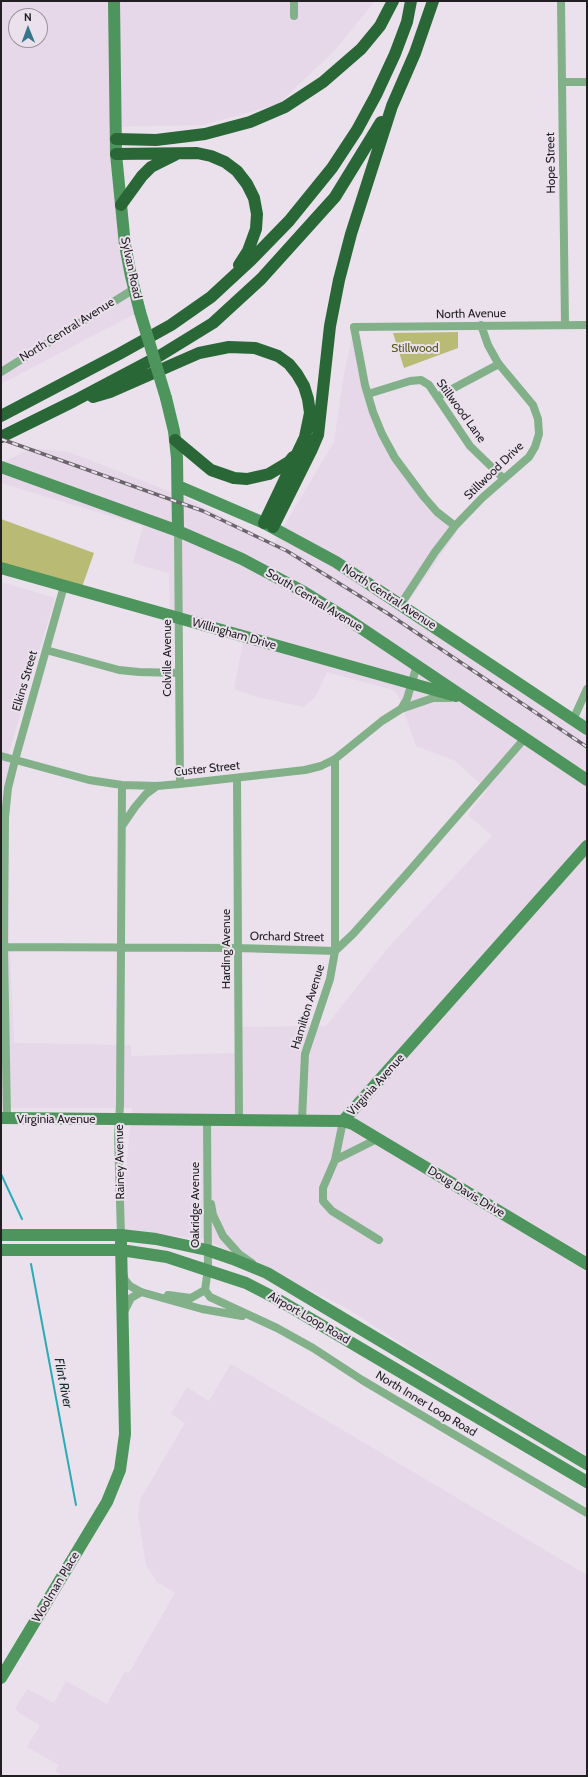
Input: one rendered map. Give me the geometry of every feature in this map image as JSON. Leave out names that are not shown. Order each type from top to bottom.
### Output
[{"type":"highway","points":[[116,139],[156,140],[205,134],[250,122],[285,107],[323,82],[361,49],[380,26],[394,1]]},
{"type":"highway","points":[[1,416],[171,325],[211,297],[227,283],[289,221],[332,168],[357,130],[376,95],[407,22],[411,1]]},
{"type":"highway","points":[[268,525],[318,435],[330,326],[339,280],[351,234],[392,106],[415,53],[433,1]]},
{"type":"highway","points":[[1,437],[74,401],[161,355],[213,323],[260,280],[335,197],[392,106]]},
{"type":"highway","points":[[116,154],[179,153],[204,155],[225,162],[237,171],[247,184],[254,198],[257,214],[256,229],[248,251],[227,283]]},
{"type":"highway","points":[[121,204],[142,176],[151,167],[179,153]]},
{"type":"highway","points":[[74,401],[110,392],[199,353],[229,347],[255,348],[278,356],[289,364],[304,386],[308,399],[309,419],[305,437],[268,525]]},
{"type":"highway","points":[[175,440],[211,470],[234,478],[247,479],[270,474],[289,462],[298,452]]},
{"type":"main road","name":"Sylvan Road","points":[[114,1],[116,154],[125,245],[134,289],[166,398],[175,440],[178,486],[178,531]]},
{"type":"main road","name":"South Central Avenue","points":[[1,467],[178,531],[242,559],[304,592],[417,665],[587,780]]},
{"type":"main road","name":"North Central Avenue","points":[[178,486],[268,525],[336,562],[587,729]]},
{"type":"main road","name":"Willingham Drive","points":[[1,568],[467,699]]},
{"type":"main road","name":"Virginia Avenue","points":[[4,1118],[343,1121],[587,846]]},
{"type":"main road","name":"Doug Davis Drive","points":[[343,1121],[377,1139],[587,1264]]},
{"type":"main road","name":"Airport Loop Road","points":[[1,1235],[121,1235],[156,1239],[207,1250],[267,1273],[587,1464]]},
{"type":"main road","name":"Rainey Avenue","points":[[111,1495],[120,1470],[125,1438],[121,1235]]},
{"type":"main road","name":"Airport Loop Road","points":[[1,1250],[121,1250],[167,1257],[208,1269],[246,1283],[276,1298],[587,1482]]},
{"type":"main road","name":"Woolman Place","points":[[1,1678],[111,1495]]},
{"type":"street","points":[[294,1],[294,16]]},
{"type":"street","name":"Hope Street","points":[[561,1],[565,325]]},
{"type":"street","points":[[562,82],[587,82]]},
{"type":"street","name":"North Central Avenue","points":[[1,372],[134,289]]},
{"type":"street","name":"Stillwood Drive","points":[[400,604],[435,552],[455,526],[482,498],[529,457],[535,447],[539,434],[538,419],[533,405],[528,397],[499,364],[488,345],[481,325]]},
{"type":"street","name":"North Avenue","points":[[368,394],[354,327],[587,325]]},
{"type":"street","points":[[437,397],[499,364]]},
{"type":"street","name":"Stillwood Lane","points":[[368,394],[410,381],[421,380],[429,385],[470,446],[504,478]]},
{"type":"street","points":[[368,394],[382,434],[395,458],[437,512],[455,526]]},
{"type":"street","name":"Colville Avenue","points":[[178,531],[180,784]]},
{"type":"street","name":"Elkins Street","points":[[4,1118],[3,947],[8,788],[64,586]]},
{"type":"street","points":[[46,650],[119,670],[179,673]]},
{"type":"street","name":"Custer Street","points":[[400,709],[407,699],[417,665]]},
{"type":"street","points":[[573,720],[587,689]]},
{"type":"street","name":"Custer Street","points":[[1,756],[89,780],[122,785],[157,786],[305,770],[321,766],[334,758],[400,709],[433,698],[467,699]]},
{"type":"street","name":"Orchard Street","points":[[3,947],[238,948],[335,951],[353,934],[396,886],[525,738]]},
{"type":"street","name":"Hamilton Avenue","points":[[302,1120],[305,1054],[330,979],[335,951],[334,758]]},
{"type":"street","name":"Harding Avenue","points":[[237,778],[239,1119]]},
{"type":"street","name":"Rainey Avenue","points":[[121,1235],[118,1136],[122,785]]},
{"type":"street","points":[[122,826],[134,807],[146,794],[157,786]]},
{"type":"street","name":"Oakridge Avenue","points":[[204,1290],[208,1269],[207,1119]]},
{"type":"street","points":[[343,1121],[335,1160],[322,1188],[323,1201],[332,1210],[379,1240]]},
{"type":"street","points":[[335,1160],[377,1139]]},
{"type":"street","name":"Airport Loop Road","points":[[207,1185],[213,1215],[223,1236],[239,1254],[267,1273]]},
{"type":"street","name":"North Inner Loop Road","points":[[121,1268],[125,1280],[130,1286],[141,1292],[202,1309],[252,1318]]},
{"type":"street","name":"North Inner Loop Road","points":[[141,1292],[191,1298],[204,1290],[210,1297],[252,1318],[277,1328],[313,1348],[369,1384],[587,1514]]},
{"type":"street","points":[[123,1316],[131,1298],[141,1292]]},
{"type":"shaded area","points":[[1,1],[375,1],[334,51],[278,104],[203,125],[108,127],[140,311],[1,384]]},
{"type":"shaded area","points":[[354,327],[368,394],[382,434],[424,497],[456,533],[407,604],[582,719],[587,709],[587,1463],[345,1307],[205,1239],[120,1231],[132,1108],[1,1108],[1,582],[55,598],[9,752],[6,861],[14,1043],[131,1045],[131,1056],[235,1053],[235,1027],[326,1026],[387,949],[492,836],[468,815],[487,790],[454,760],[416,746],[399,697],[393,690],[327,672],[316,696],[304,707],[258,697],[234,689],[245,633],[170,612],[169,573],[133,563],[143,526],[1,483],[1,463],[31,448],[69,452],[184,497],[274,543],[334,442],[343,380]]},
{"type":"shaded area","points":[[231,1364],[587,1575],[587,1776],[63,1776],[55,1771],[59,1765],[27,1747],[40,1725],[19,1713],[15,1709],[27,1689],[54,1703],[66,1681],[107,1704],[125,1671],[129,1673],[175,1593],[157,1582],[146,1565],[138,1514],[140,1500],[185,1423],[171,1414],[187,1387],[209,1401]]},
{"type":"green space","name":"Stillwood","points":[[458,332],[458,348],[404,368],[393,333]]},
{"type":"green space","points":[[1,519],[94,553],[82,587],[1,563]]},
{"type":"waterway","name":"Flint River","points":[[1,1174],[22,1219]]},
{"type":"waterway","name":"Flint River","points":[[31,1264],[76,1505]]},
{"type":"railway","points":[[1,439],[203,511],[287,551],[387,613],[587,747]]}]
